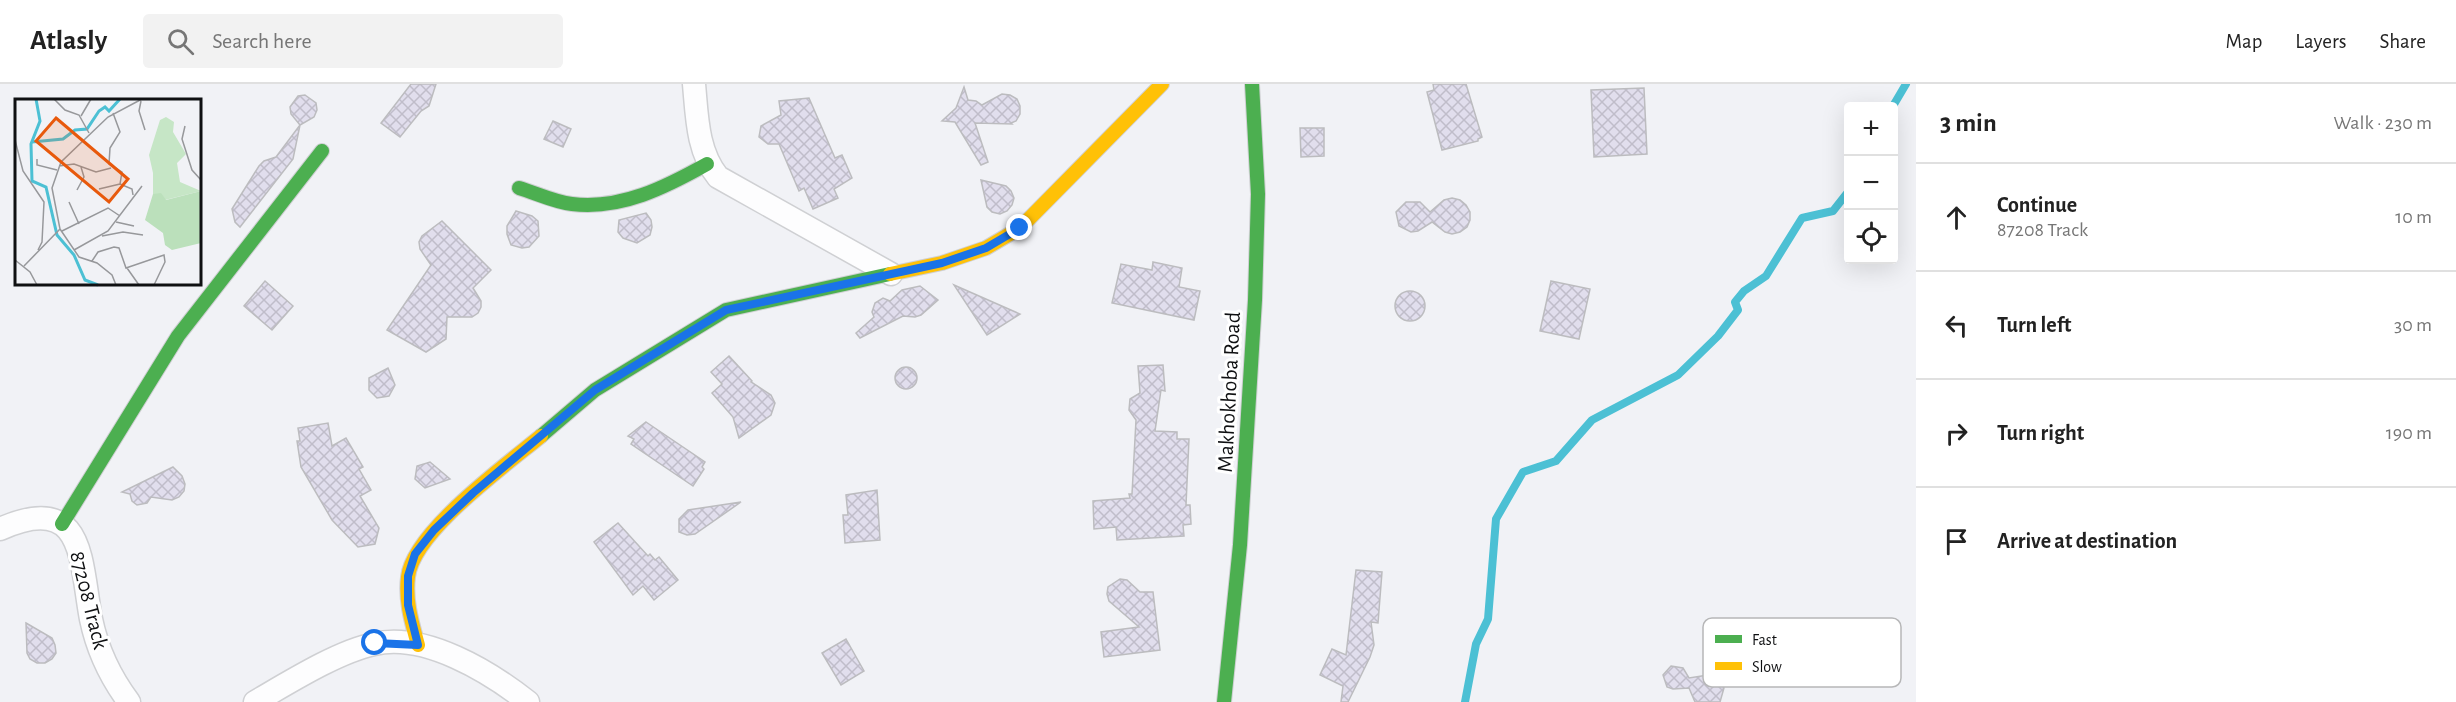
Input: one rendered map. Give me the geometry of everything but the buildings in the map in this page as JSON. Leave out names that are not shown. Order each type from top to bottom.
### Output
[{"type":"street","points":[[694,84],[700,139],[707,164],[718,177],[891,274]]},
{"type":"street","points":[[418,645],[408,605],[408,576],[415,554],[434,530],[473,493],[595,390],[726,310],[942,263],[986,248],[1020,228],[1162,84]]},
{"type":"street","name":"Makhokhoba Road","points":[[1224,702],[1240,545],[1255,300],[1258,194],[1252,84]]},
{"type":"street","points":[[62,524],[178,336],[322,151]]},
{"type":"street","points":[[519,188],[571,204],[601,205],[636,198],[671,185],[707,164]]},
{"type":"street","name":"87208 Track","points":[[0,529],[38,518],[54,520],[73,534],[81,551],[91,619],[98,646],[118,686],[129,702]]},
{"type":"street","points":[[255,702],[294,679],[375,643],[418,645],[450,655],[501,681],[528,702]]},
{"type":"waterway","points":[[1895,102],[1906,84]]},
{"type":"waterway","points":[[1465,702],[1476,644],[1488,619],[1496,519],[1523,472],[1556,461],[1592,420],[1678,375],[1718,336],[1738,310],[1735,302],[1744,291],[1766,276],[1802,218],[1833,211],[1844,197]]},
{"type":"traffic: fast","points":[[1224,702],[1240,545],[1255,300],[1258,194],[1252,84]]},
{"type":"traffic: fast","points":[[62,524],[178,336],[322,151]]},
{"type":"traffic: fast","points":[[519,188],[565,203],[608,204],[642,195],[676,181],[707,164]]},
{"type":"traffic: fast","points":[[541,436],[595,390],[726,310],[890,274]]},
{"type":"traffic: slow","points":[[890,274],[942,263],[986,248],[1020,228],[1162,84]]},
{"type":"traffic: slow","points":[[418,645],[407,595],[408,577],[414,559],[426,540],[463,500],[541,436]]},
{"type":"route","points":[[375,643],[418,645],[408,605],[408,576],[415,554],[434,530],[473,493],[595,390],[657,350],[726,310],[942,263],[986,248],[1020,228]]}]
